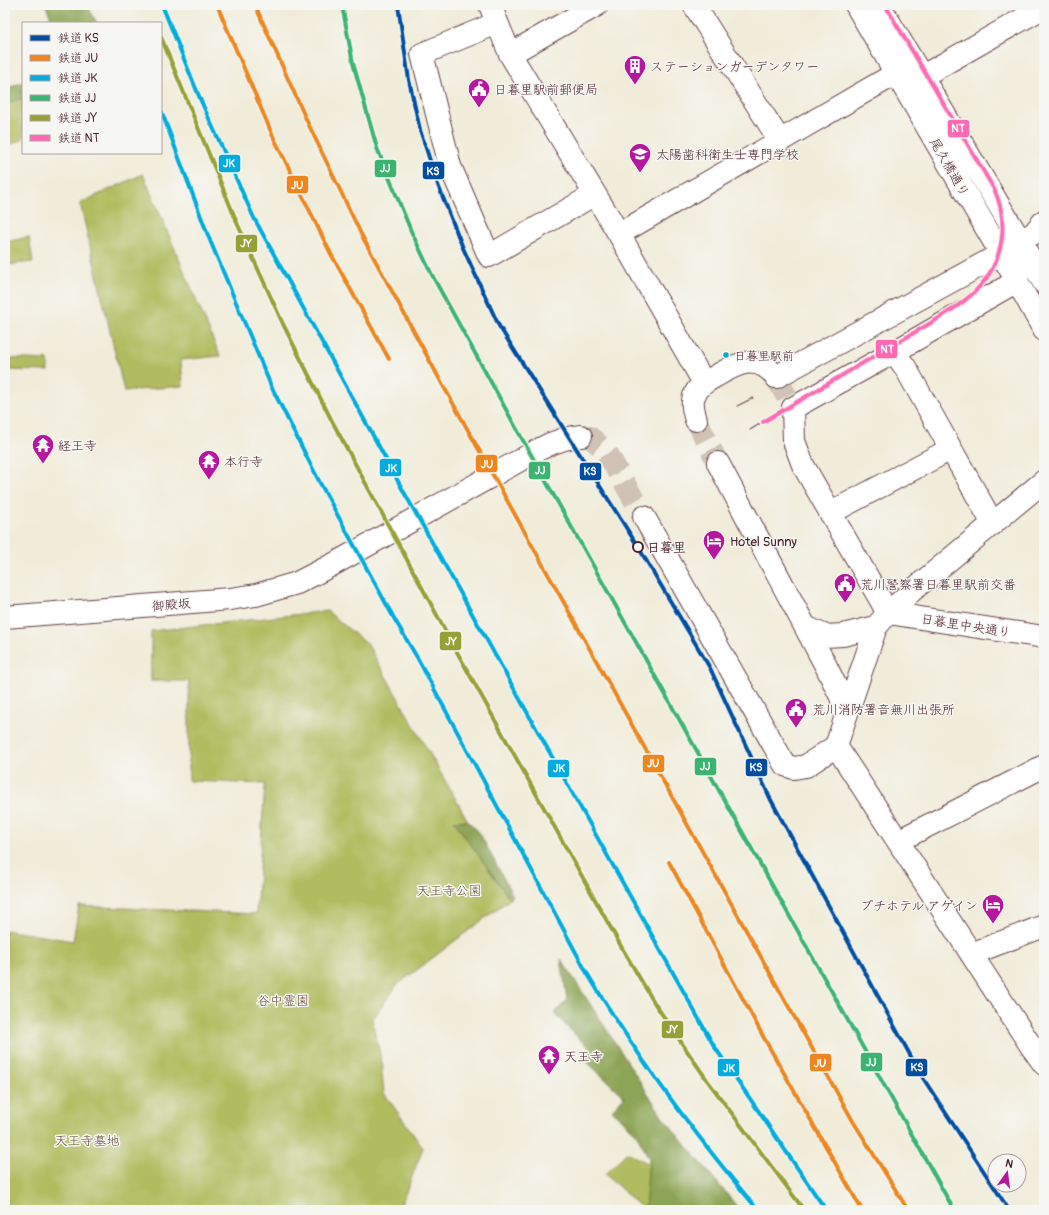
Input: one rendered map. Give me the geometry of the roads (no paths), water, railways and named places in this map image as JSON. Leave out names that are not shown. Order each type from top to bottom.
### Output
[{"type":"street","points":[[510,54],[597,5]]},
{"type":"street","points":[[694,5],[780,141]]},
{"type":"street","name":"尾久橋通り","points":[[856,5],[1044,330]]},
{"type":"street","name":"尾久橋通り","points":[[878,5],[1021,242],[1044,283]]},
{"type":"street","points":[[921,77],[1044,7]]},
{"type":"street","points":[[595,194],[488,256],[450,166],[422,54],[494,14],[510,54],[595,194],[619,234],[704,383]]},
{"type":"street","points":[[619,234],[896,74]]},
{"type":"street","points":[[696,420],[693,398],[697,390],[704,383],[732,367],[742,363],[751,362],[764,365],[776,377],[1001,254],[1034,233],[1044,221]]},
{"type":"street","points":[[644,517],[785,765],[794,768],[806,766],[836,746],[882,620],[830,513],[803,465],[797,450],[793,430],[793,408],[1017,281],[1021,242]]},
{"type":"street","points":[[894,352],[905,367],[993,524]]},
{"type":"street","name":"御殿坂","points":[[5,617],[230,599],[256,595],[297,583],[332,566],[540,448],[552,442],[581,436]]},
{"type":"street","points":[[830,513],[951,449]]},
{"type":"street","points":[[718,463],[806,627],[841,696],[846,716]]},
{"type":"street","points":[[806,627],[825,636],[843,635],[882,620],[914,590],[1044,481]]},
{"type":"street","name":"日暮里中央通り","points":[[882,620],[1044,637]]},
{"type":"street","points":[[836,746],[1030,1046],[1044,1064]]},
{"type":"street","points":[[898,841],[1044,766]]},
{"type":"street","points":[[971,954],[1044,926]]},
{"type":"tunnel","points":[[776,377],[793,408]]},
{"type":"tunnel","points":[[696,420],[718,463]]},
{"type":"tunnel","points":[[581,436],[590,437],[606,451],[644,517]]},
{"type":"tram line","points":[[737,406],[753,398]]},
{"type":"tram line","points":[[750,430],[763,422]]},
{"type":"rail line","name":"JK","points":[[162,5],[201,101],[254,218],[405,494],[714,1046],[826,1210]]},
{"type":"rail line","name":"JU","points":[[217,5],[272,134],[331,254],[389,359]]},
{"type":"rail line","name":"JU","points":[[255,5],[305,117],[362,236],[439,378],[786,1002],[853,1121],[908,1210]]},
{"type":"rail line","name":"JJ","points":[[342,5],[353,63],[377,148],[411,231],[433,277],[954,1210]]},
{"type":"rail line","name":"KS","points":[[398,5],[409,80],[420,130],[438,185],[463,248],[499,326],[637,545],[710,668],[771,800],[921,1075],[1009,1210]]},
{"type":"rail line","name":"NT","points":[[763,422],[961,304],[976,291],[988,276],[999,252],[1002,240],[1002,214],[994,189],[885,5]]},
{"type":"rail line","name":"JY","points":[[162,39],[238,225],[283,324],[332,421],[452,643],[622,948],[655,1004],[707,1080],[804,1210]]},
{"type":"rail line","name":"JK","points":[[162,113],[209,238],[271,386],[320,483],[418,659],[587,973],[646,1065],[689,1124],[758,1210]]},
{"type":"rail line","name":"JU","points":[[669,862],[764,1038],[862,1210]]},
{"type":"place","name":"ステーションガーデンタワー","points":[[635,86]]},
{"type":"place","name":"日暮里駅前郵便局","points":[[479,108]]},
{"type":"place","name":"太陽歯科衛生士専門学校","points":[[640,174]]},
{"type":"place","name":"日暮里駅前","points":[[726,355]]},
{"type":"place","name":"経王寺","points":[[43,464]]},
{"type":"place","name":"本行寺","points":[[209,480]]},
{"type":"place","name":"日暮里","points":[[638,547]]},
{"type":"place","name":"Hotel Sunny","points":[[714,560]]},
{"type":"place","name":"荒川警察署日暮里駅前交番","points":[[845,604]]},
{"type":"place","name":"荒川消防署音無川出張所","points":[[796,728]]},
{"type":"place","name":"プチホテル アゲイン","points":[[993,924]]},
{"type":"place","name":"天王寺","points":[[549,1076]]},
{"type":"park label","name":"天王寺公園","points":[[449,890]]},
{"type":"park label","name":"谷中霊園","points":[[283,1000]]},
{"type":"park label","name":"天王寺墓地","points":[[87,1140]]}]
